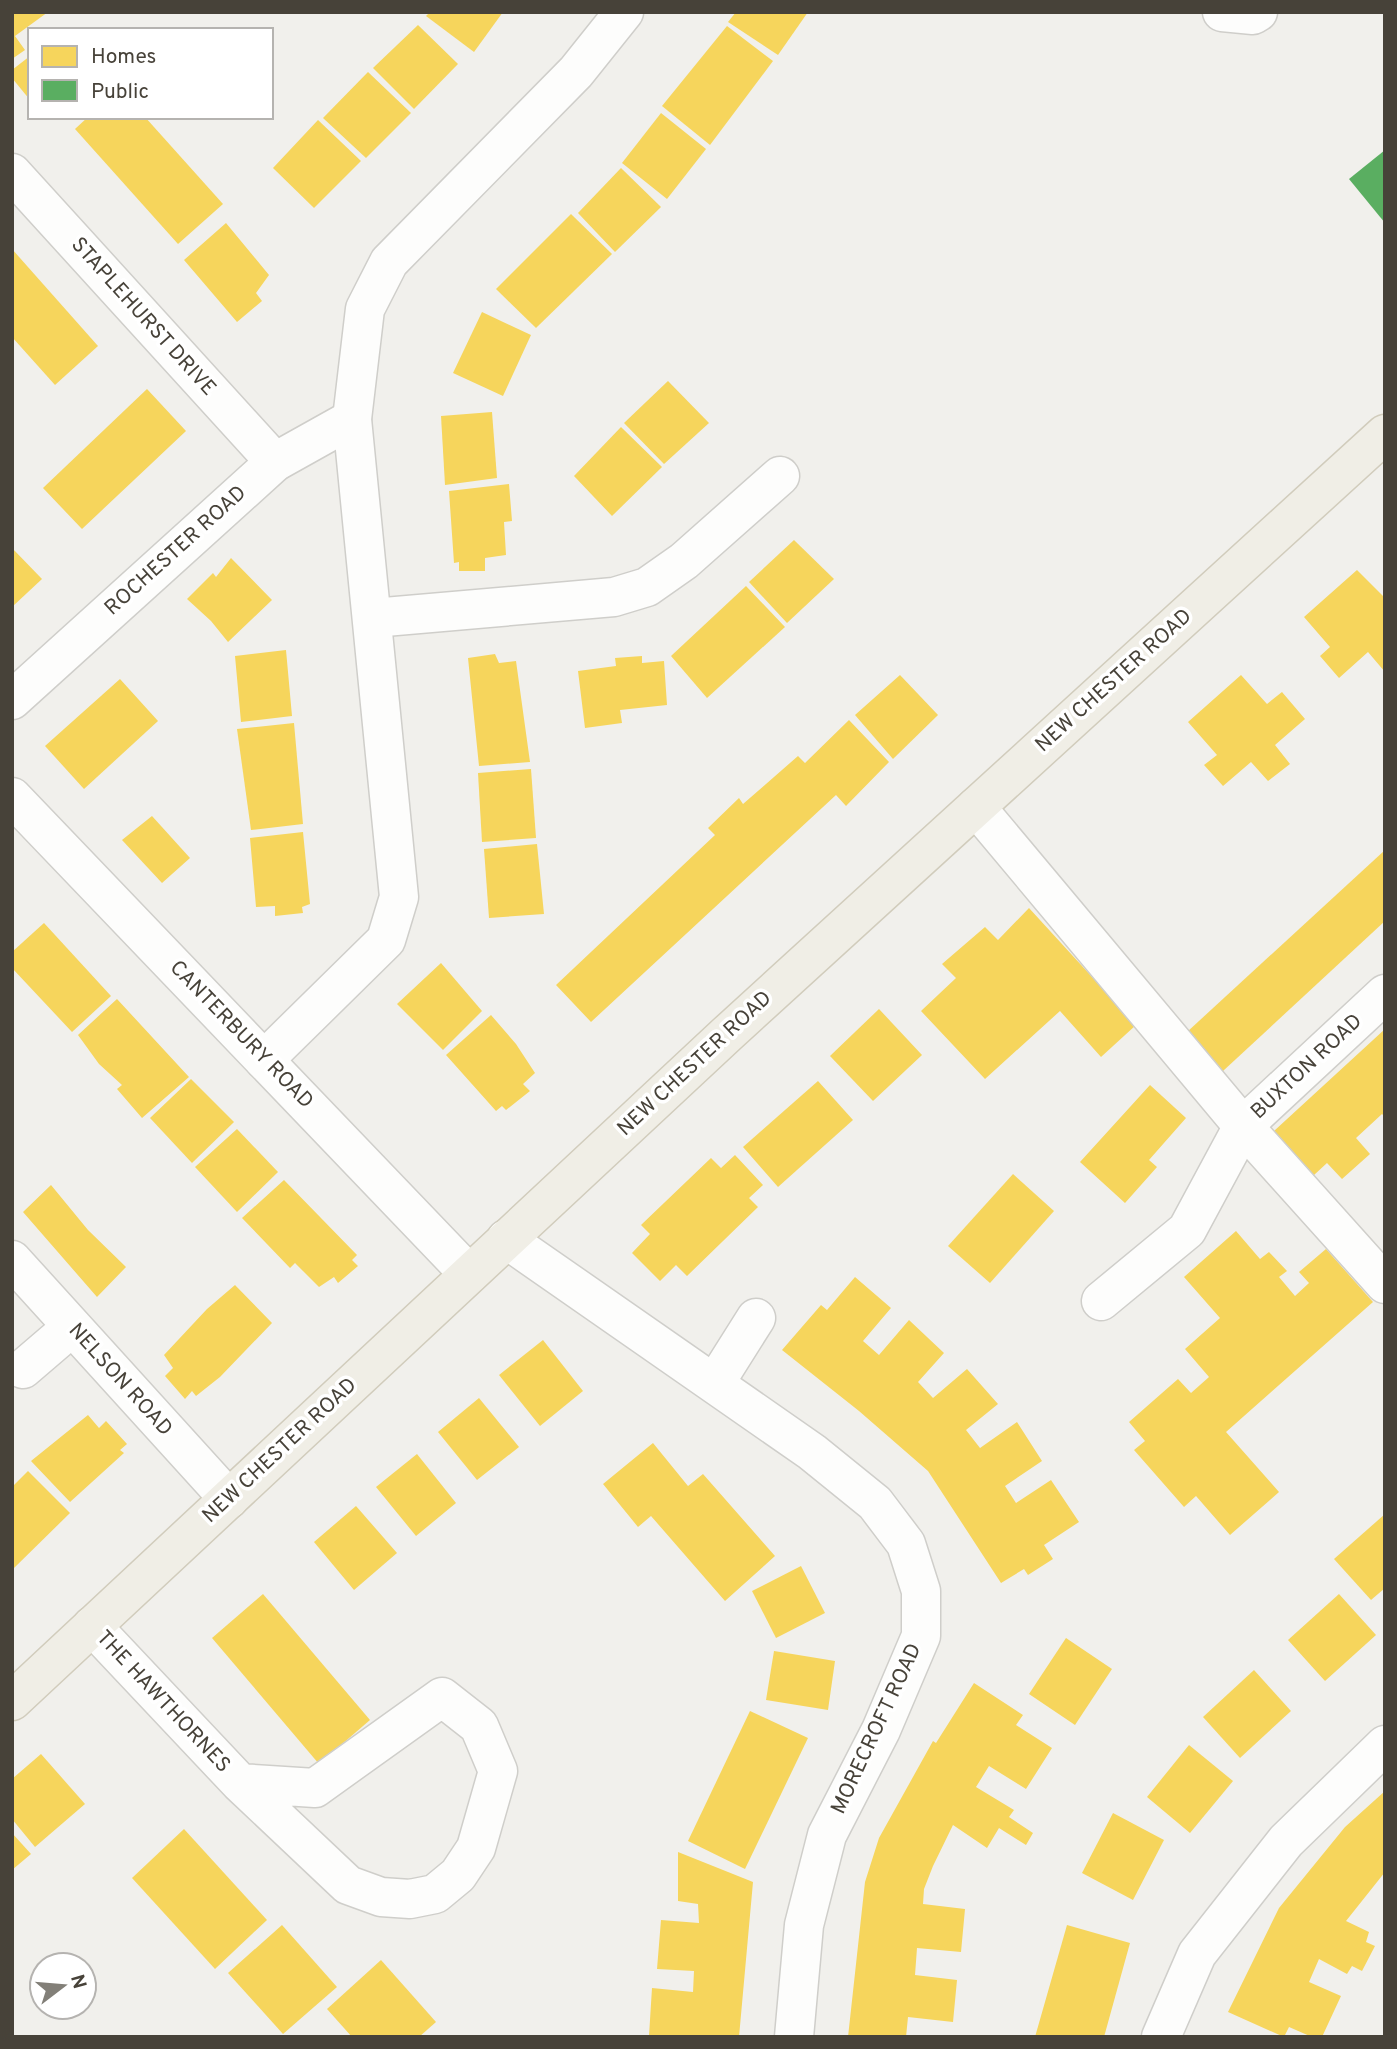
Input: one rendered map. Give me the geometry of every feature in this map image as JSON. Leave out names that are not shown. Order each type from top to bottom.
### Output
[{"type":"main road","name":"NEW CHESTER ROAD","points":[[12,1701],[506,1239],[1385,434]]},
{"type":"street","points":[[264,1060],[386,940],[399,897],[352,419],[365,309],[389,262],[576,72],[624,12]]},
{"type":"street","points":[[1222,12],[1253,15],[1258,12]]},
{"type":"street","name":"STAPLEHURST DRIVE","points":[[12,173],[275,462]]},
{"type":"street","name":"ROCHESTER ROAD","points":[[12,700],[275,462],[352,419]]},
{"type":"street","points":[[373,618],[614,597],[647,587],[684,561],[780,476]]},
{"type":"street","name":"CANTERBURY ROAD","points":[[12,797],[469,1274]]},
{"type":"street","points":[[976,807],[1243,1126],[1385,1284]]},
{"type":"street","name":"BUXTON ROAD","points":[[1101,1301],[1188,1230],[1243,1126],[1385,994]]},
{"type":"street","name":"MORECROFT ROAD","points":[[506,1239],[812,1452],[875,1503],[906,1544],[921,1591],[921,1636],[881,1730],[827,1835],[804,1925],[794,2037]]},
{"type":"street","name":"NELSON ROAD","points":[[12,1261],[229,1499]]},
{"type":"street","points":[[715,1383],[756,1318]]},
{"type":"street","points":[[23,1369],[72,1327]]},
{"type":"street","name":"THE HAWTHORNES","points":[[92,1626],[240,1783],[348,1885],[381,1897],[410,1899],[435,1894],[464,1866],[476,1849],[498,1771],[479,1726],[442,1697],[315,1788],[240,1783]]},
{"type":"street","points":[[1161,2037],[1197,1954],[1286,1841],[1385,1745]]},
{"type":"building: Homes","points":[[12,12],[48,12],[15,36],[25,50],[12,59]]},
{"type":"building: Homes","points":[[430,12],[503,12],[474,52],[426,16]]},
{"type":"building: Homes","points":[[736,12],[808,12],[778,55],[728,22]]},
{"type":"building: Homes","points":[[418,25],[458,64],[414,109],[373,68]]},
{"type":"building: Homes","points":[[727,26],[773,61],[710,145],[662,106]]},
{"type":"building: Homes","points":[[28,58],[28,98],[12,78],[12,70]]},
{"type":"building: Homes","points":[[368,72],[411,113],[366,158],[323,118]]},
{"type":"building: Homes","points":[[661,113],[706,149],[667,199],[622,163]]},
{"type":"building: Homes","points":[[86,119],[147,119],[223,204],[178,244],[75,129]]},
{"type":"building: Homes","points":[[318,120],[361,161],[314,208],[273,168]]},
{"type":"building: Homes","points":[[621,168],[661,207],[615,252],[578,213]]},
{"type":"building: Homes","points":[[571,214],[612,254],[536,328],[496,289]]},
{"type":"building: Homes","points":[[226,223],[269,275],[256,293],[262,301],[237,322],[184,260]]},
{"type":"building: Homes","points":[[12,249],[98,346],[55,385],[12,337]]},
{"type":"building: Homes","points":[[482,312],[531,335],[503,396],[453,373]]},
{"type":"building: Homes","points":[[668,381],[709,423],[664,464],[624,423]]},
{"type":"building: Homes","points":[[147,389],[186,431],[82,529],[43,488]]},
{"type":"building: Homes","points":[[492,412],[497,478],[445,485],[441,416]]},
{"type":"building: Homes","points":[[621,427],[662,467],[612,516],[574,476]]},
{"type":"building: Homes","points":[[509,484],[512,521],[504,522],[506,555],[485,558],[485,571],[459,571],[459,562],[454,563],[449,491]]},
{"type":"building: Homes","points":[[794,540],[834,579],[787,623],[749,582]]},
{"type":"building: Homes","points":[[12,548],[42,579],[12,607]]},
{"type":"building: Homes","points":[[231,558],[272,600],[228,642],[211,621],[187,599],[213,573],[216,577]]},
{"type":"building: Homes","points":[[1357,570],[1385,598],[1385,672],[1368,652],[1339,678],[1320,656],[1330,647],[1304,617]]},
{"type":"building: Homes","points":[[746,586],[785,627],[707,698],[671,656]]},
{"type":"building: Homes","points":[[286,650],[292,716],[241,722],[235,656]]},
{"type":"building: Homes","points":[[495,654],[499,663],[516,661],[530,762],[479,766],[468,658]]},
{"type":"building: Homes","points":[[642,656],[642,663],[664,661],[667,705],[620,710],[622,723],[585,728],[578,671],[616,666],[615,658]]},
{"type":"building: Homes","points":[[900,675],[938,715],[893,759],[855,715]]},
{"type":"building: Homes","points":[[1241,675],[1267,704],[1282,692],[1305,719],[1275,745],[1290,764],[1268,781],[1251,762],[1223,786],[1204,765],[1217,755],[1188,722]]},
{"type":"building: Homes","points":[[120,679],[158,721],[84,789],[45,746]]},
{"type":"building: Homes","points":[[849,720],[889,762],[846,806],[836,795],[591,1022],[556,985],[715,835],[708,828],[739,798],[743,804],[798,756],[805,763]]},
{"type":"building: Homes","points":[[294,723],[303,824],[251,830],[237,729]]},
{"type":"building: Homes","points":[[531,769],[536,838],[482,842],[478,773]]},
{"type":"building: Homes","points":[[152,816],[190,858],[162,883],[122,840]]},
{"type":"building: Homes","points":[[303,832],[310,904],[302,907],[303,913],[275,916],[275,906],[256,907],[250,838]]},
{"type":"building: Homes","points":[[537,844],[544,914],[489,918],[484,849]]},
{"type":"building: Homes","points":[[1385,850],[1385,921],[1223,1071],[1187,1032]]},
{"type":"building: Homes","points":[[1029,908],[1136,1025],[1101,1057],[1060,1011],[985,1079],[921,1011],[956,978],[942,964],[985,927],[998,940]]},
{"type":"building: Homes","points":[[44,923],[111,996],[72,1032],[12,968],[12,952]]},
{"type":"building: Homes","points":[[441,963],[482,1011],[443,1050],[397,1004]]},
{"type":"building: Homes","points":[[117,999],[189,1077],[142,1118],[117,1089],[122,1085],[99,1064],[78,1035]]},
{"type":"building: Homes","points":[[879,1009],[922,1055],[873,1101],[830,1056]]},
{"type":"building: Homes","points":[[491,1015],[516,1044],[535,1073],[523,1084],[530,1091],[506,1110],[502,1106],[496,1111],[446,1055]]},
{"type":"building: Homes","points":[[1385,1029],[1385,1117],[1382,1114],[1356,1138],[1370,1154],[1342,1179],[1327,1163],[1314,1175],[1274,1131]]},
{"type":"building: Homes","points":[[191,1079],[234,1122],[192,1163],[150,1118]]},
{"type":"building: Homes","points":[[818,1081],[853,1120],[778,1187],[743,1147]]},
{"type":"building: Homes","points":[[1150,1085],[1186,1118],[1149,1160],[1157,1167],[1125,1203],[1080,1162]]},
{"type":"building: Homes","points":[[237,1129],[278,1172],[237,1212],[195,1167]]},
{"type":"building: Homes","points":[[735,1155],[763,1185],[749,1198],[758,1207],[687,1276],[676,1265],[660,1281],[632,1253],[650,1234],[641,1225],[711,1158],[721,1168]]},
{"type":"building: Homes","points":[[1013,1174],[1054,1211],[990,1283],[948,1246]]},
{"type":"building: Homes","points":[[284,1180],[357,1255],[352,1260],[358,1266],[338,1283],[334,1277],[319,1287],[295,1263],[290,1268],[242,1218]]},
{"type":"building: Homes","points":[[51,1185],[88,1230],[126,1267],[97,1297],[23,1212]]},
{"type":"building: Homes","points":[[1236,1231],[1260,1259],[1269,1252],[1287,1271],[1279,1277],[1295,1296],[1309,1283],[1299,1272],[1326,1249],[1373,1302],[1226,1432],[1279,1492],[1230,1535],[1196,1496],[1184,1507],[1134,1450],[1145,1441],[1129,1422],[1178,1379],[1191,1393],[1209,1377],[1185,1349],[1220,1318],[1184,1277]]},
{"type":"building: Homes","points":[[855,1277],[891,1308],[863,1341],[879,1355],[909,1320],[944,1353],[918,1382],[933,1398],[967,1369],[998,1404],[966,1430],[980,1448],[1017,1422],[1042,1461],[1005,1486],[1016,1503],[1051,1480],[1079,1522],[1044,1545],[1053,1559],[1028,1575],[1024,1569],[1001,1583],[928,1471],[859,1411],[782,1350],[821,1305],[827,1310]]},
{"type":"building: Homes","points":[[235,1285],[272,1323],[220,1377],[196,1396],[192,1391],[185,1399],[165,1376],[173,1368],[164,1355],[207,1309]]},
{"type":"building: Homes","points":[[543,1340],[583,1391],[540,1426],[499,1375]]},
{"type":"building: Homes","points":[[479,1398],[519,1447],[477,1480],[438,1432]]},
{"type":"building: Homes","points":[[88,1415],[99,1428],[106,1421],[127,1444],[120,1450],[124,1453],[70,1502],[31,1461]]},
{"type":"building: Homes","points":[[653,1443],[688,1486],[703,1474],[775,1556],[725,1601],[651,1516],[638,1527],[603,1484]]},
{"type":"building: Homes","points":[[417,1454],[456,1503],[416,1536],[376,1487]]},
{"type":"building: Homes","points":[[28,1471],[70,1513],[12,1570],[12,1487]]},
{"type":"building: Homes","points":[[356,1506],[397,1553],[354,1590],[314,1542]]},
{"type":"building: Homes","points":[[1385,1514],[1385,1588],[1371,1600],[1334,1559]]},
{"type":"building: Homes","points":[[801,1566],[825,1613],[776,1638],[752,1591]]},
{"type":"building: Homes","points":[[263,1594],[370,1720],[319,1764],[212,1638]]},
{"type":"building: Homes","points":[[1339,1594],[1376,1635],[1325,1681],[1288,1640]]},
{"type":"building: Homes","points":[[1066,1638],[1112,1669],[1075,1725],[1029,1694]]},
{"type":"building: Homes","points":[[774,1651],[835,1661],[828,1710],[766,1700]]},
{"type":"building: Homes","points":[[1254,1670],[1291,1711],[1240,1758],[1203,1717]]},
{"type":"building: Homes","points":[[974,1683],[1023,1715],[1016,1725],[1052,1748],[1026,1789],[989,1766],[976,1787],[1014,1810],[1009,1817],[1033,1833],[1026,1845],[999,1828],[987,1848],[953,1825],[933,1866],[924,1889],[923,1904],[965,1909],[961,1952],[917,1948],[915,1975],[957,1980],[953,2022],[908,2017],[906,2037],[848,2037],[865,1882],[879,1838],[933,1741],[936,1743]]},
{"type":"building: Homes","points":[[750,1711],[808,1738],[745,1869],[688,1841]]},
{"type":"building: Homes","points":[[1189,1745],[1233,1781],[1190,1833],[1147,1797]]},
{"type":"building: Homes","points":[[41,1754],[85,1804],[35,1847],[12,1819],[12,1779]]},
{"type":"building: Homes","points":[[1385,1791],[1385,1872],[1346,1921],[1369,1932],[1366,1942],[1375,1946],[1362,1971],[1352,1966],[1347,1974],[1319,1959],[1309,1982],[1341,1996],[1322,2037],[1312,2037],[1289,2027],[1284,2037],[1228,2012],[1279,1908],[1345,1827]]},
{"type":"building: Homes","points":[[1113,1813],[1164,1840],[1133,1900],[1082,1873]]},
{"type":"building: Homes","points":[[184,1829],[267,1920],[215,1969],[132,1878]]},
{"type":"building: Homes","points":[[12,1833],[31,1854],[12,1870]]},
{"type":"building: Homes","points":[[678,1852],[753,1882],[739,2037],[649,2036],[652,1988],[693,1992],[694,1971],[657,1969],[661,1920],[699,1923],[698,1904],[678,1901]]},
{"type":"building: Homes","points":[[282,1925],[337,1987],[283,2034],[228,1973]]},
{"type":"building: Homes","points":[[1067,1925],[1130,1943],[1104,2037],[1035,2037]]},
{"type":"building: Homes","points":[[381,1960],[436,2022],[419,2037],[352,2037],[327,2009]]},
{"type":"building: Public","points":[[1385,150],[1385,223],[1349,179]]}]
